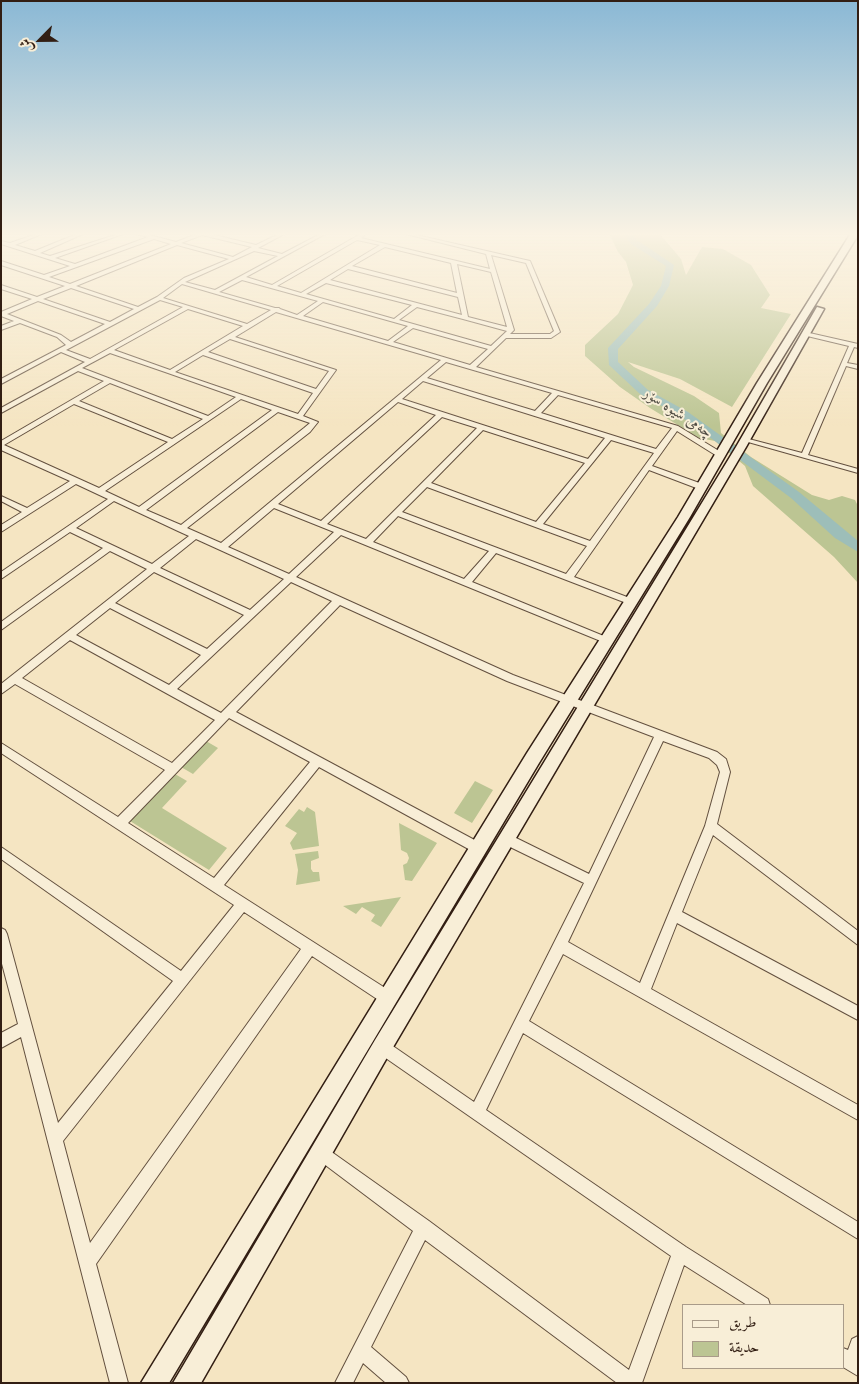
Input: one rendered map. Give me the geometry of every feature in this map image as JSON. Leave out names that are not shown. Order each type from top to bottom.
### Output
[{"type":"main road","points":[[154,1383],[478,848],[577,704],[821,298]]},
{"type":"main road","points":[[186,1383],[506,839],[608,641],[702,486],[732,448],[805,334],[822,298]]},
{"type":"street","points":[[29,298],[110,324]]},
{"type":"street","points":[[2,314],[42,298]]},
{"type":"street","points":[[106,298],[140,309]]},
{"type":"street","points":[[1,382],[159,298],[248,326]]},
{"type":"street","points":[[238,298],[676,427],[732,448],[804,456],[858,470]]},
{"type":"street","points":[[316,298],[492,348]]},
{"type":"street","points":[[388,298],[511,330]]},
{"type":"street","points":[[461,298],[465,318]]},
{"type":"street","points":[[501,298],[511,330]]},
{"type":"street","points":[[505,336],[551,336],[557,332],[543,298]]},
{"type":"street","points":[[299,316],[324,300]]},
{"type":"street","points":[[396,320],[416,305]]},
{"type":"street","points":[[1,411],[188,307]]},
{"type":"street","points":[[170,372],[277,310]]},
{"type":"street","points":[[2,314],[59,336],[70,345]]},
{"type":"street","points":[[1,328],[21,320]]},
{"type":"street","points":[[390,342],[413,325]]},
{"type":"street","points":[[472,367],[511,330]]},
{"type":"street","points":[[804,456],[844,364],[855,345],[805,334]]},
{"type":"street","points":[[230,337],[333,370],[300,416]]},
{"type":"street","points":[[61,350],[91,362]]},
{"type":"street","points":[[110,351],[314,422],[307,430],[180,528]]},
{"type":"street","points":[[203,353],[317,392]]},
{"type":"street","points":[[222,547],[446,359]]},
{"type":"street","points":[[844,364],[858,367]]},
{"type":"street","points":[[78,369],[208,418]]},
{"type":"street","points":[[423,379],[658,452]]},
{"type":"street","points":[[1,446],[109,381]]},
{"type":"street","points":[[536,414],[557,392]]},
{"type":"street","points":[[99,492],[240,397]]},
{"type":"street","points":[[398,400],[590,462]]},
{"type":"street","points":[[75,402],[173,442]]},
{"type":"street","points":[[140,510],[277,410]]},
{"type":"street","points":[[322,524],[441,414]]},
{"type":"street","points":[[367,543],[482,427]]},
{"type":"street","points":[[568,578],[676,427]]},
{"type":"street","points":[[538,525],[610,437]]},
{"type":"street","points":[[1,446],[510,678],[661,734],[713,755],[722,762],[725,772],[711,826],[643,991]]},
{"type":"street","points":[[647,467],[702,486]]},
{"type":"street","points":[[1,529],[75,481]]},
{"type":"street","points":[[425,484],[592,544]]},
{"type":"street","points":[[1,498],[28,512]]},
{"type":"street","points":[[1,576],[114,498]]},
{"type":"street","points":[[272,504],[608,641]]},
{"type":"street","points":[[397,513],[632,602]]},
{"type":"street","points":[[70,528],[250,614]]},
{"type":"street","points":[[170,690],[340,531]]},
{"type":"street","points":[[1,690],[195,535]]},
{"type":"street","points":[[1,627],[109,548]]},
{"type":"street","points":[[466,583],[494,550]]},
{"type":"street","points":[[119,824],[340,600]]},
{"type":"street","points":[[109,604],[208,654]]},
{"type":"street","points":[[69,636],[170,690],[318,761],[478,848]]},
{"type":"street","points":[[15,678],[173,769]]},
{"type":"street","points":[[477,1112],[592,881],[661,734]]},
{"type":"street","points":[[1,747],[388,998]]},
{"type":"street","points":[[215,886],[318,761]]},
{"type":"street","points":[[711,826],[858,939]]},
{"type":"street","points":[[506,839],[592,881]]},
{"type":"street","points":[[1,852],[183,980]]},
{"type":"street","points":[[55,1139],[243,904]]},
{"type":"street","points":[[675,915],[858,1013]]},
{"type":"street","points":[[1,934],[119,1383]]},
{"type":"street","points":[[560,945],[858,1113]]},
{"type":"street","points":[[87,1262],[310,948]]},
{"type":"street","points":[[521,1024],[858,1230]]},
{"type":"street","points":[[1,1040],[26,1027]]},
{"type":"street","points":[[382,1047],[680,1253],[760,1304]]},
{"type":"street","points":[[321,1153],[632,1383],[680,1253]]},
{"type":"street","points":[[344,1383],[423,1227]]},
{"type":"street","points":[[851,1363],[858,1345]]},
{"type":"street","points":[[361,1350],[400,1383]]},
{"type":"green space","points":[[626,298],[768,298],[761,308],[791,314],[732,407],[680,379],[628,362],[634,367],[694,396],[719,413],[721,433],[751,457],[812,495],[829,500],[842,496],[855,500],[858,506],[858,583],[834,557],[753,486],[745,466],[715,441],[699,438],[650,408],[620,387],[585,356],[585,345],[618,314]]},
{"type":"green space","points":[[206,741],[218,748],[193,774],[181,767]]},
{"type":"green space","points":[[175,774],[187,781],[162,808],[227,848],[209,870],[130,821]]},
{"type":"green space","points":[[475,781],[493,790],[472,823],[454,813]]},
{"type":"green space","points":[[307,807],[315,812],[319,846],[293,850],[290,843],[297,833],[285,826],[299,809],[304,812]]},
{"type":"green space","points":[[399,823],[437,843],[412,881],[405,880],[403,865],[407,863],[409,858],[407,853],[401,850]]},
{"type":"green space","points":[[318,851],[319,858],[311,861],[311,869],[313,872],[319,872],[320,881],[296,885],[298,870],[295,854]]},
{"type":"green space","points":[[401,897],[381,927],[371,921],[375,915],[362,907],[356,914],[343,906]]},
{"type":"waterway","name":"چەمی شیوە سۆر","points":[[657,298],[613,348],[613,363],[644,392],[684,414],[712,434],[795,495],[840,535],[858,548]]}]
